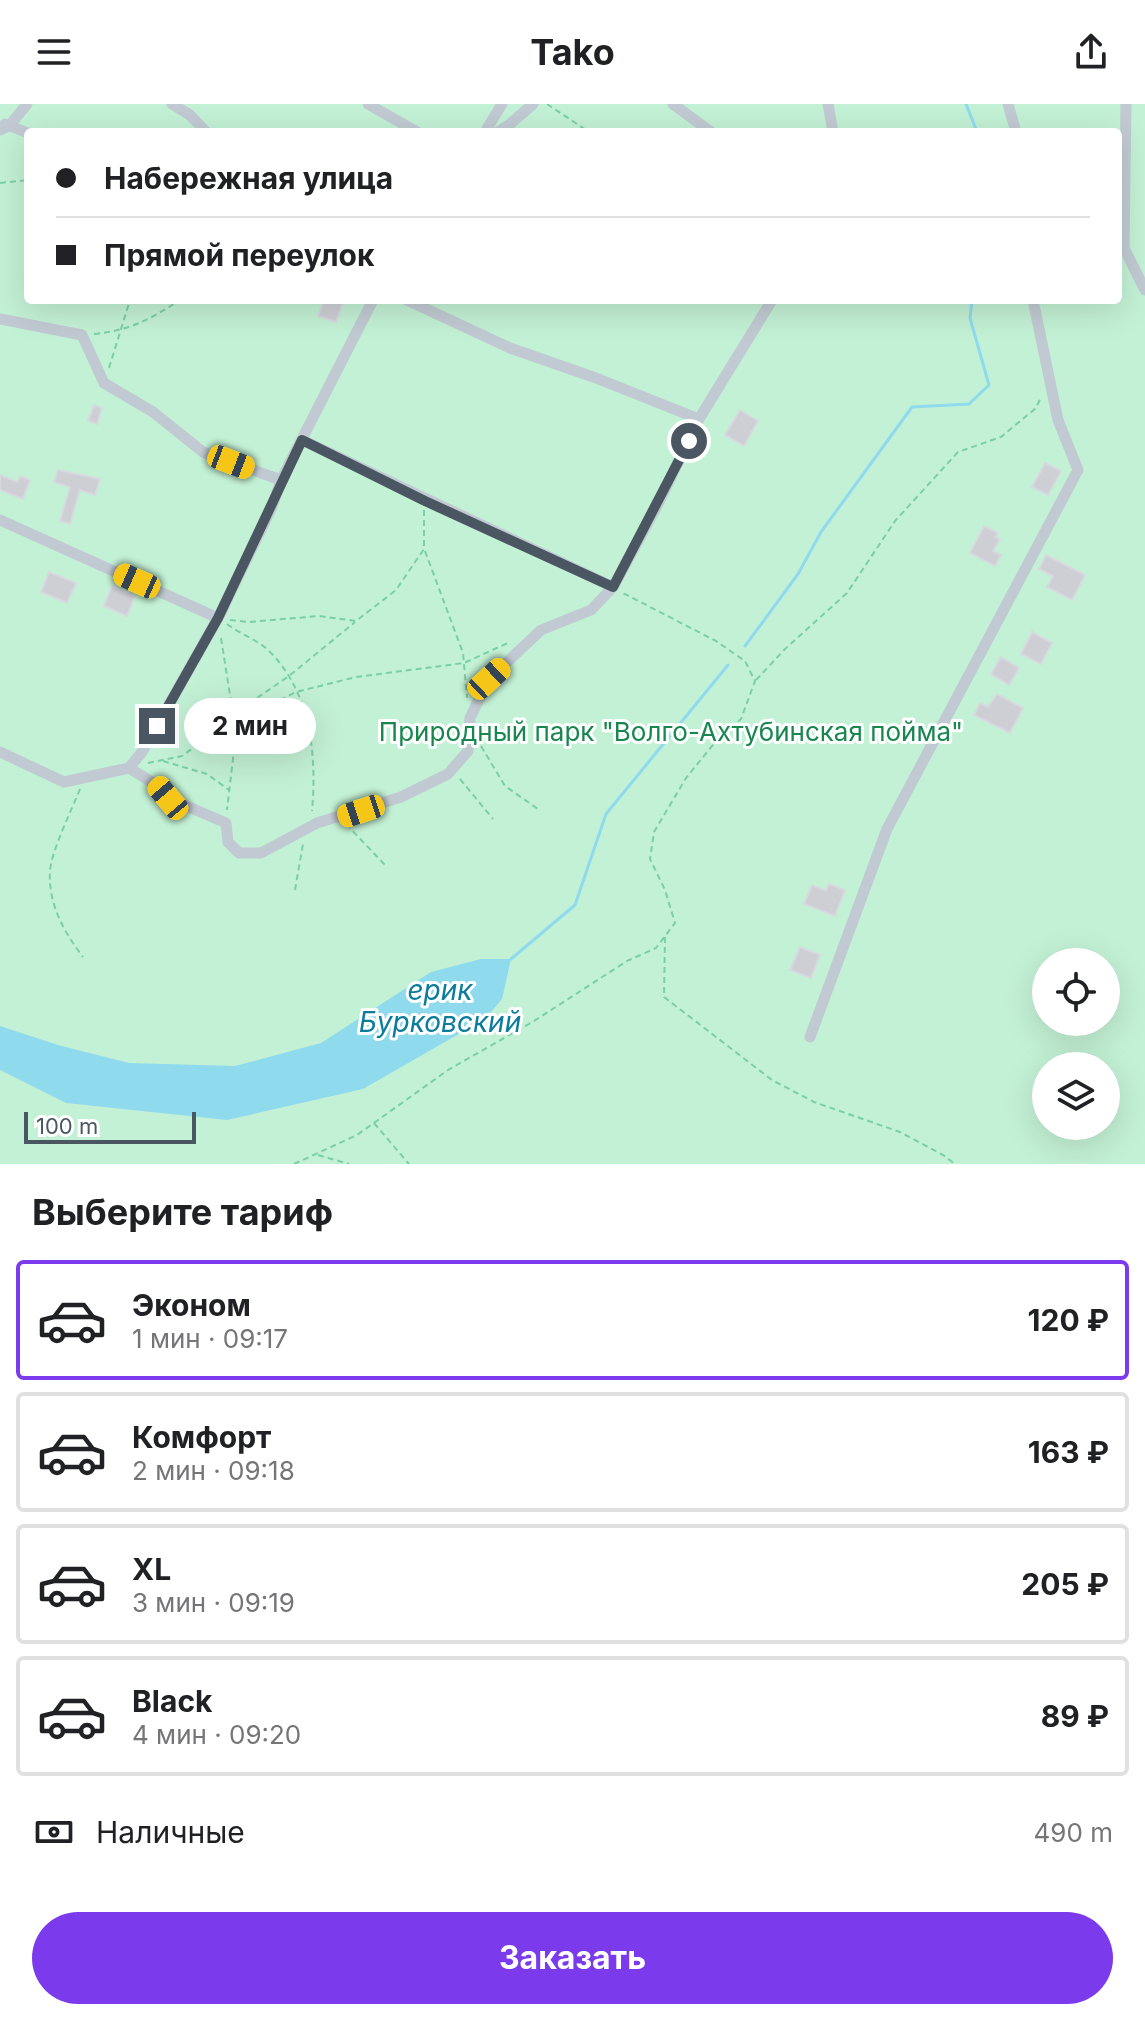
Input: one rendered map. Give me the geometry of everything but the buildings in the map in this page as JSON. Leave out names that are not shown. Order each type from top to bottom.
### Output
[{"type":"street","points":[[3,126],[27,104]]},
{"type":"street","points":[[172,104],[190,115],[202,128]]},
{"type":"street","points":[[368,104],[410,128]]},
{"type":"street","points":[[487,128],[502,104]]},
{"type":"street","points":[[504,128],[533,104]]},
{"type":"street","points":[[673,104],[706,128]]},
{"type":"street","points":[[828,104],[832,128]]},
{"type":"street","points":[[1008,104],[1015,128]]},
{"type":"street","points":[[1126,104],[1124,248],[1145,290]]},
{"type":"street","points":[[3,126],[24,132]]},
{"type":"street","points":[[0,752],[64,782],[129,768],[142,752],[218,618],[272,507],[281,480],[371,304]]},
{"type":"street","points":[[416,304],[510,348],[699,419]]},
{"type":"street","points":[[129,768],[155,784],[168,798],[226,823],[228,842],[239,853],[261,853],[317,823],[401,797],[448,774],[468,751],[470,718],[489,679],[541,630],[591,610],[613,587],[699,419],[770,304]]},
{"type":"street","points":[[810,1037],[887,829],[1078,470],[1058,420],[1034,304]]},
{"type":"street","points":[[0,319],[82,335],[104,383],[153,412],[203,452],[281,480]]},
{"type":"street","points":[[302,440],[425,501],[613,587]]},
{"type":"street","points":[[0,520],[218,618]]},
{"type":"path","points":[[547,104],[583,128]]},
{"type":"path","points":[[0,183],[24,180]]},
{"type":"path","points":[[104,383],[129,304]]},
{"type":"path","points":[[82,335],[120,331],[147,322],[174,304]]},
{"type":"path","points":[[294,1164],[357,1135],[448,1070],[534,1021],[606,973],[656,948],[675,923],[665,890],[650,859],[654,832],[686,778],[712,746],[741,719],[755,681],[847,593],[895,521],[958,452],[1001,437],[1036,408],[1048,378]]},
{"type":"path","points":[[425,501],[424,549],[463,653],[470,718]]},
{"type":"path","points":[[129,768],[182,756],[233,719],[396,590],[424,549]]},
{"type":"path","points":[[613,587],[716,641],[745,661],[755,681]]},
{"type":"path","points":[[218,618],[249,622],[319,616],[356,621]]},
{"type":"path","points":[[218,618],[268,650],[289,676],[308,718],[315,778],[312,814],[305,831],[295,890]]},
{"type":"path","points":[[218,618],[236,733],[226,823]]},
{"type":"path","points":[[233,719],[251,715],[296,692],[356,677],[464,663],[514,641]]},
{"type":"path","points":[[480,742],[505,786],[538,809]]},
{"type":"path","points":[[462,758],[460,779],[493,819]]},
{"type":"path","points":[[160,760],[207,774],[230,791]]},
{"type":"path","points":[[82,784],[50,870],[55,908],[66,934],[83,957]]},
{"type":"path","points":[[340,818],[386,866]]},
{"type":"path","points":[[665,936],[664,997],[772,1080],[814,1102],[900,1132],[955,1164]]},
{"type":"path","points":[[374,1123],[409,1164]]},
{"type":"path","points":[[316,1154],[349,1164]]},
{"type":"green space","name":"Природный парк \"Волго-Ахтубинская пойма\"","points":[[0,104],[1145,104],[1145,1164],[0,1164]]},
{"type":"water","name":"ерик Бурковский","points":[[481,959],[511,959],[502,999],[485,1019],[363,1089],[227,1120],[66,1103],[0,1070],[0,1026],[129,1063],[235,1066],[321,1043],[431,972]]},
{"type":"waterway","points":[[966,104],[975,128]]},
{"type":"waterway","points":[[745,646],[798,574],[821,532],[912,407],[969,404],[989,385],[970,318],[972,304]]},
{"type":"waterway","points":[[511,959],[575,905],[606,814],[728,665]]},
{"type":"route","points":[[157,726],[218,618],[302,440],[425,501],[613,587],[689,441]]}]
